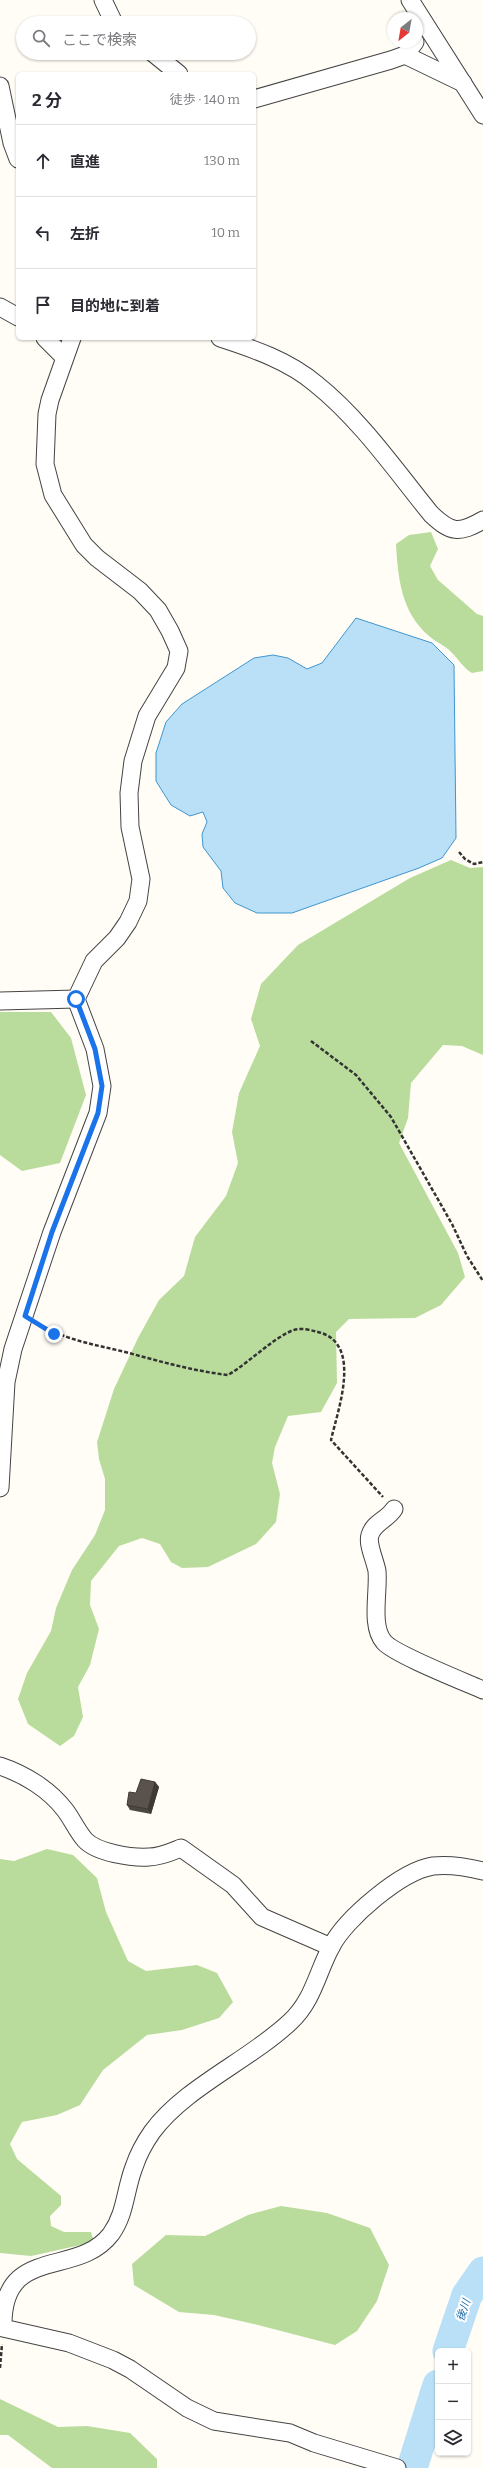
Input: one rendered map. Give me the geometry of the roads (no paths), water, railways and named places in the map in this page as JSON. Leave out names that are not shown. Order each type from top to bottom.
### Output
[{"type":"street","points":[[103,0],[111,16]]},
{"type":"street","points":[[410,0],[414,12]]},
{"type":"street","points":[[423,34],[463,83],[483,115]]},
{"type":"street","points":[[256,98],[410,48],[463,83]]},
{"type":"street","points":[[162,60],[177,72]]},
{"type":"street","points":[[0,86],[12,143],[16,154]]},
{"type":"street","points":[[0,307],[16,317]]},
{"type":"street","points":[[47,340],[64,357]]},
{"type":"street","points":[[0,1488],[6,1382],[13,1350],[52,1232],[98,1113],[102,1086],[95,1049],[76,999],[94,962],[117,938],[128,922],[138,901],[141,879],[130,827],[129,793],[132,761],[148,716],[176,668],[179,651],[170,630],[158,610],[140,591],[97,558],[84,545],[53,495],[45,464],[45,436],[50,400],[71,340]]},
{"type":"street","points":[[226,340],[261,352],[292,368],[316,384],[342,409],[431,514],[444,526],[458,530],[469,528],[483,520]]},
{"type":"street","points":[[0,1001],[76,999]]},
{"type":"street","points":[[394,1509],[388,1518],[375,1524],[370,1536],[377,1570],[375,1623],[384,1642],[483,1690]]},
{"type":"street","points":[[0,1766],[18,1773],[47,1791],[65,1809],[86,1841],[100,1849],[111,1853],[149,1857],[181,1848],[233,1885],[262,1917],[331,1947]]},
{"type":"street","points":[[397,2468],[314,2443],[290,2433],[214,2421],[188,2408],[130,2369],[112,2360],[69,2344],[3,2328],[3,2312],[6,2298],[14,2282],[43,2265],[76,2257],[101,2246],[112,2233],[123,2212],[134,2167],[152,2133],[179,2105],[290,2022],[309,2000],[331,1947],[356,1914],[413,1873],[432,1866],[462,1866],[483,1871]]},
{"type":"water","points":[[356,618],[432,643],[454,665],[456,838],[442,858],[419,868],[292,913],[257,913],[235,903],[223,888],[221,871],[203,847],[202,834],[207,822],[203,812],[190,816],[171,805],[156,781],[156,753],[166,722],[182,704],[254,658],[273,655],[288,658],[307,669],[322,663]]},
{"type":"waterway","name":"後川","points":[[449,2348],[467,2295],[483,2272]]},
{"type":"waterway","name":"後川","points":[[412,2468],[435,2395]]}]
